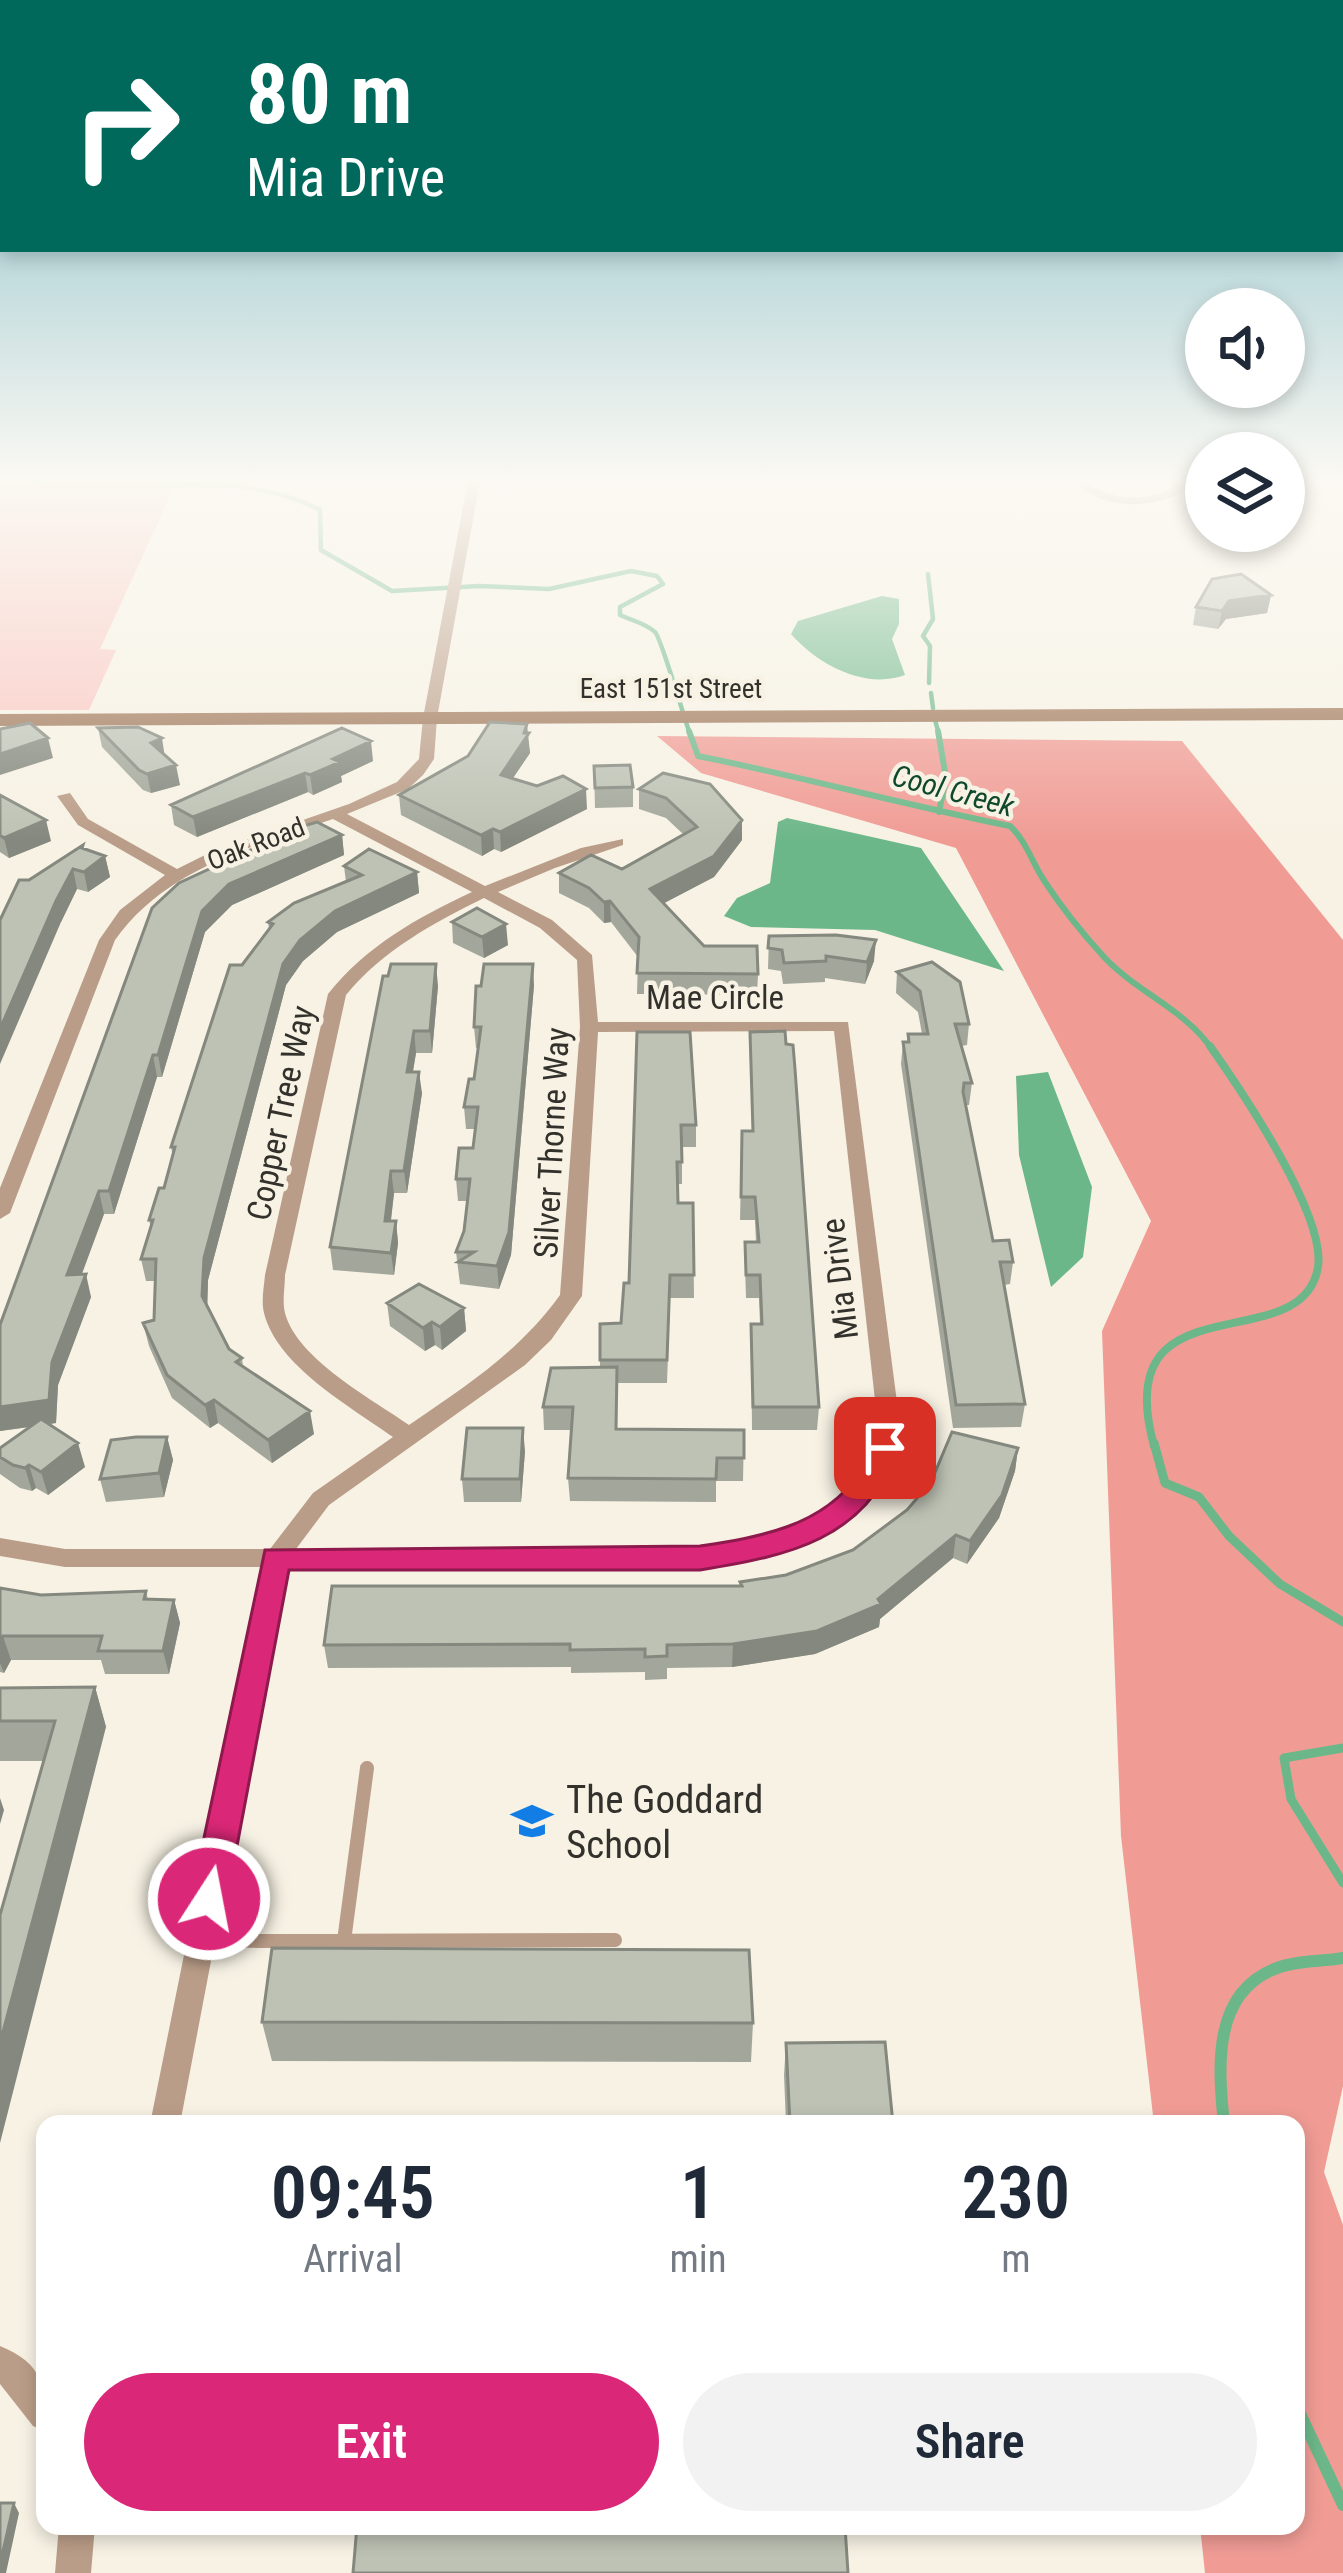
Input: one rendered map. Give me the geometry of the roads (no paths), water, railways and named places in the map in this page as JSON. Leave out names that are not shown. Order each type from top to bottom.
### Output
[{"type":"street","name":"Oak Road","points":[[0,1213],[118,920],[143,895],[178,875],[335,814],[412,778],[427,758],[453,601]]},
{"type":"street","name":"East 151st Street","points":[[0,720],[1343,714]]},
{"type":"street","points":[[65,796],[83,822],[178,875]]},
{"type":"street","name":"Silver Thorne Way","points":[[276,1558],[320,1499],[517,1360],[572,1296],[589,1027],[586,959],[563,935],[335,814]]},
{"type":"street","name":"Copper Tree Way","points":[[408,1436],[314,1366],[289,1340],[275,1314],[275,1275],[337,994],[356,968],[376,952],[554,860],[617,842]]},
{"type":"street","name":"Mae Circle","points":[[589,1027],[842,1026]]},
{"type":"street","name":"Mia Drive","points":[[276,1558],[700,1558],[785,1542],[847,1508],[873,1478],[885,1448],[888,1418],[842,1026]]},
{"type":"street","points":[[0,1547],[65,1558],[276,1558],[167,2115]]},
{"type":"street","points":[[0,2363],[36,2393]]},
{"type":"street","points":[[73,2573],[76,2535]]},
{"type":"lane","points":[[344,1941],[368,1768]]},
{"type":"lane","points":[[201,1941],[616,1940]]},
{"type":"waterway","name":"Cool Creek","points":[[631,601],[620,607],[620,615],[655,632],[689,732]]},
{"type":"waterway","points":[[929,683],[930,646],[923,636],[933,619],[931,601]]},
{"type":"waterway","points":[[931,693],[933,708]]},
{"type":"waterway","points":[[935,720],[939,734]]},
{"type":"waterway","points":[[938,731],[946,778],[939,810]]},
{"type":"waterway","name":"Cool Creek","points":[[689,732],[698,756],[939,810]]},
{"type":"waterway","name":"Cool Creek","points":[[939,810],[1010,826],[1058,901],[1104,957],[1188,1022],[1212,1049]]},
{"type":"waterway","name":"Cool Creek","points":[[1154,1446],[1147,1393],[1158,1359],[1181,1339],[1279,1311],[1305,1295],[1318,1267],[1317,1244],[1296,1186],[1212,1049]]},
{"type":"waterway","name":"Cool Creek","points":[[1154,1443],[1165,1483],[1199,1497],[1229,1536],[1280,1584],[1343,1622]]},
{"type":"waterway","name":"Cool Creek","points":[[1343,1748],[1284,1758],[1291,1799],[1343,1883]]},
{"type":"waterway","name":"Cool Creek","points":[[1223,2115],[1224,2034],[1240,1994],[1277,1968],[1343,1958]]},
{"type":"waterway","name":"Cool Creek","points":[[1305,2424],[1343,2505]]},
{"type":"place","name":"The Goddard School","points":[[532,1821]]}]
